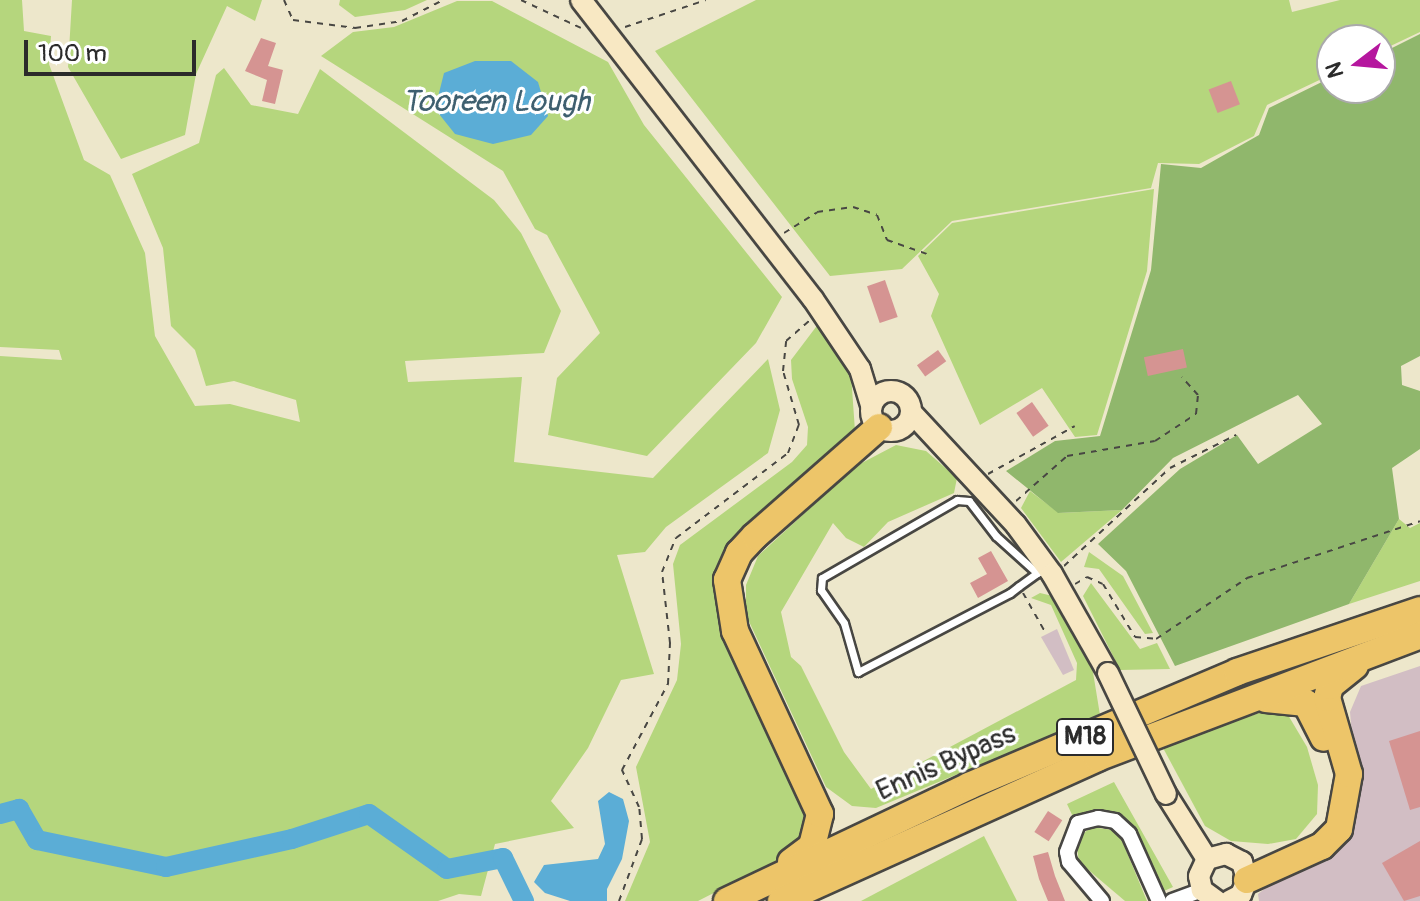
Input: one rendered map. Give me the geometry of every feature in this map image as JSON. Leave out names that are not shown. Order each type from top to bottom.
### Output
[{"type":"highway","points":[[759,885],[812,846],[819,822],[817,802],[735,631],[727,580],[739,553],[755,536],[882,421]]},
{"type":"highway","name":"Ennis Bypass","points":[[727,901],[969,786],[1237,672],[1420,610]]},
{"type":"highway","name":"Ennis Bypass","points":[[781,901],[1026,788],[1420,635]]},
{"type":"highway","points":[[1236,888],[1322,846],[1339,829],[1349,774],[1327,698],[1330,686],[1348,670],[1393,644]]},
{"type":"highway","points":[[1236,888],[1325,833],[1335,820],[1340,797],[1326,743],[1306,703],[1277,697],[1239,703]]},
{"type":"highway","points":[[817,802],[837,821],[863,826],[969,786]]},
{"type":"main road","points":[[581,0],[821,311],[860,369],[882,421],[936,440]]},
{"type":"main road","points":[[860,369],[888,391],[904,395],[911,412],[1005,513],[1063,592],[1108,673],[1166,794],[1207,859]]},
{"type":"main road","points":[[882,421],[888,391]]},
{"type":"main road","points":[[882,421],[911,412]]},
{"type":"main road","points":[[1207,859],[1226,854],[1236,888]]},
{"type":"main road","points":[[1207,859],[1199,876],[1210,896]]},
{"type":"street","points":[[1102,901],[1069,862],[1067,852],[1078,823],[1098,818],[1115,821],[1129,834],[1159,901]]},
{"type":"street","points":[[1172,901],[1210,896]]},
{"type":"lane","points":[[957,500],[969,501],[996,536],[1045,571],[858,672],[844,623],[821,590],[822,578],[957,500]]},
{"type":"path","points":[[284,0],[293,20],[355,28],[402,21],[443,0]]},
{"type":"path","points":[[521,0],[612,41],[632,22],[706,0]]},
{"type":"path","points":[[771,245],[817,212],[853,207],[877,215],[887,240],[927,254]]},
{"type":"path","points":[[619,901],[642,839],[639,807],[622,770],[668,684],[670,643],[662,572],[676,538],[788,453],[799,425],[783,371],[786,341],[821,311]]},
{"type":"path","points":[[1005,513],[1067,456],[1155,441],[1196,414],[1198,395],[1182,377]]},
{"type":"path","points":[[975,481],[1075,426]]},
{"type":"path","points":[[1045,571],[1086,550],[1170,468],[1236,435]]},
{"type":"path","points":[[1063,592],[1087,577],[1103,584],[1135,637],[1156,639],[1247,578],[1420,521]]},
{"type":"path","points":[[1024,594],[1044,630]]},
{"type":"shaded area","points":[[1057,629],[1074,670],[1063,675],[1041,637]]},
{"type":"shaded area","points":[[1420,666],[1420,901],[1259,901],[1258,894],[1285,873],[1337,844],[1355,772],[1350,712],[1361,686]]},
{"type":"green space","points":[[0,0],[22,0],[24,31],[51,36],[49,64],[84,160],[110,175],[145,253],[155,336],[195,406],[230,404],[300,422],[296,400],[234,381],[206,386],[195,350],[171,326],[163,248],[132,174],[199,143],[216,75],[224,68],[251,105],[298,114],[320,69],[494,200],[521,233],[561,311],[544,353],[405,361],[408,382],[522,377],[514,462],[653,478],[768,359],[780,410],[768,453],[666,527],[645,552],[617,555],[654,674],[621,680],[588,748],[551,801],[574,828],[495,844],[481,896],[459,894],[438,901],[0,901],[0,356],[62,360],[59,350],[0,347]]},
{"type":"green space","points":[[72,0],[262,0],[255,21],[227,6],[196,74],[185,135],[121,159],[68,67]]},
{"type":"green space","points":[[340,0],[427,0],[405,10],[355,17],[339,5]]},
{"type":"green space","points":[[756,0],[1289,0],[1292,12],[1340,0],[1420,0],[1420,32],[1396,43],[1396,24],[1316,24],[1316,82],[1267,105],[1254,136],[1199,164],[1158,163],[1151,188],[952,221],[902,269],[830,276],[655,51]]},
{"type":"green space","points":[[457,1],[492,1],[608,62],[644,125],[782,297],[756,343],[647,456],[548,435],[557,378],[600,333],[547,235],[535,229],[503,171],[321,56],[353,32],[394,27]]},
{"type":"green space","points":[[1420,34],[1420,356],[1401,366],[1402,385],[1420,391],[1420,449],[1392,468],[1399,519],[1349,604],[1175,666],[1126,571],[1098,544],[1180,469],[1237,435],[1258,464],[1322,424],[1298,395],[1173,458],[1122,510],[1058,513],[1006,471],[1055,441],[1100,436],[1151,270],[1161,164],[1201,168],[1259,135],[1269,108],[1316,85],[1316,104],[1396,104],[1396,46]]},
{"type":"green space","points":[[1154,189],[1147,271],[1097,435],[1075,437],[1042,388],[980,425],[931,316],[939,294],[918,256],[952,223]]},
{"type":"green space","points":[[819,323],[851,374],[855,431],[719,578],[811,806],[798,850],[698,901],[625,901],[650,842],[636,767],[677,680],[681,644],[673,564],[680,545],[792,462],[807,445],[808,427],[792,379],[791,360]]},
{"type":"green space","points":[[896,445],[926,451],[957,478],[954,493],[888,522],[864,547],[846,538],[833,523],[781,612],[791,657],[801,666],[844,752],[871,789],[1076,680],[1077,663],[1051,605],[1031,598],[1040,593],[1057,597],[1091,660],[1100,715],[876,808],[852,806],[826,787],[746,615],[746,585],[758,556],[856,466]]},
{"type":"green space","points":[[1030,491],[1059,513],[1122,510],[1061,562],[1021,508]]},
{"type":"green space","points":[[1399,519],[1410,528],[1420,523],[1420,581],[1349,604]]},
{"type":"green space","points":[[1089,552],[1123,576],[1153,633],[1145,634],[1099,569],[1084,567]]},
{"type":"green space","points":[[1091,583],[1140,649],[1157,643],[1170,669],[1120,670],[1083,596]]},
{"type":"green space","points":[[1265,711],[1288,715],[1307,747],[1318,785],[1317,814],[1296,839],[1268,844],[1231,841],[1205,826],[1162,746]]},
{"type":"green space","points":[[1114,782],[1173,887],[1164,891],[1155,888],[1127,821],[1101,810],[1074,819],[1067,804]]},
{"type":"green space","points":[[1091,827],[1113,830],[1121,838],[1147,901],[1125,901],[1079,862],[1076,840]]},
{"type":"green space","points":[[984,836],[1017,901],[861,901]]},
{"type":"water","name":"Tooreen Lough","points":[[475,61],[511,61],[538,82],[548,116],[531,135],[493,144],[455,134],[435,109],[444,73]]},
{"type":"water","points":[[609,792],[623,799],[629,821],[622,859],[607,889],[607,901],[570,901],[545,893],[534,882],[544,865],[598,859],[605,844],[598,801]]},
{"type":"building","points":[[261,38],[276,43],[268,66],[283,70],[275,104],[262,101],[267,80],[245,71]]},
{"type":"building","points":[[1231,81],[1240,104],[1218,113],[1209,90]]},
{"type":"building","points":[[885,280],[898,317],[880,323],[867,286]]},
{"type":"building","points":[[1183,349],[1187,368],[1148,376],[1144,357]]},
{"type":"building","points":[[938,350],[946,361],[925,377],[917,365]]},
{"type":"building","points":[[1032,402],[1049,426],[1033,437],[1016,413]]},
{"type":"building","points":[[991,551],[1008,581],[978,598],[970,583],[987,574],[978,558]]},
{"type":"building","points":[[1420,731],[1420,807],[1410,810],[1389,741]]},
{"type":"building","points":[[1048,811],[1062,820],[1049,841],[1034,832]]},
{"type":"building","points":[[1420,841],[1420,896],[1404,901],[1382,863]]},
{"type":"building","points":[[1048,852],[1065,901],[1048,901],[1039,879],[1033,856]]},
{"type":"waterway","points":[[0,814],[19,809],[37,840],[166,867],[292,839],[369,814],[447,869],[503,858],[524,901]]}]
